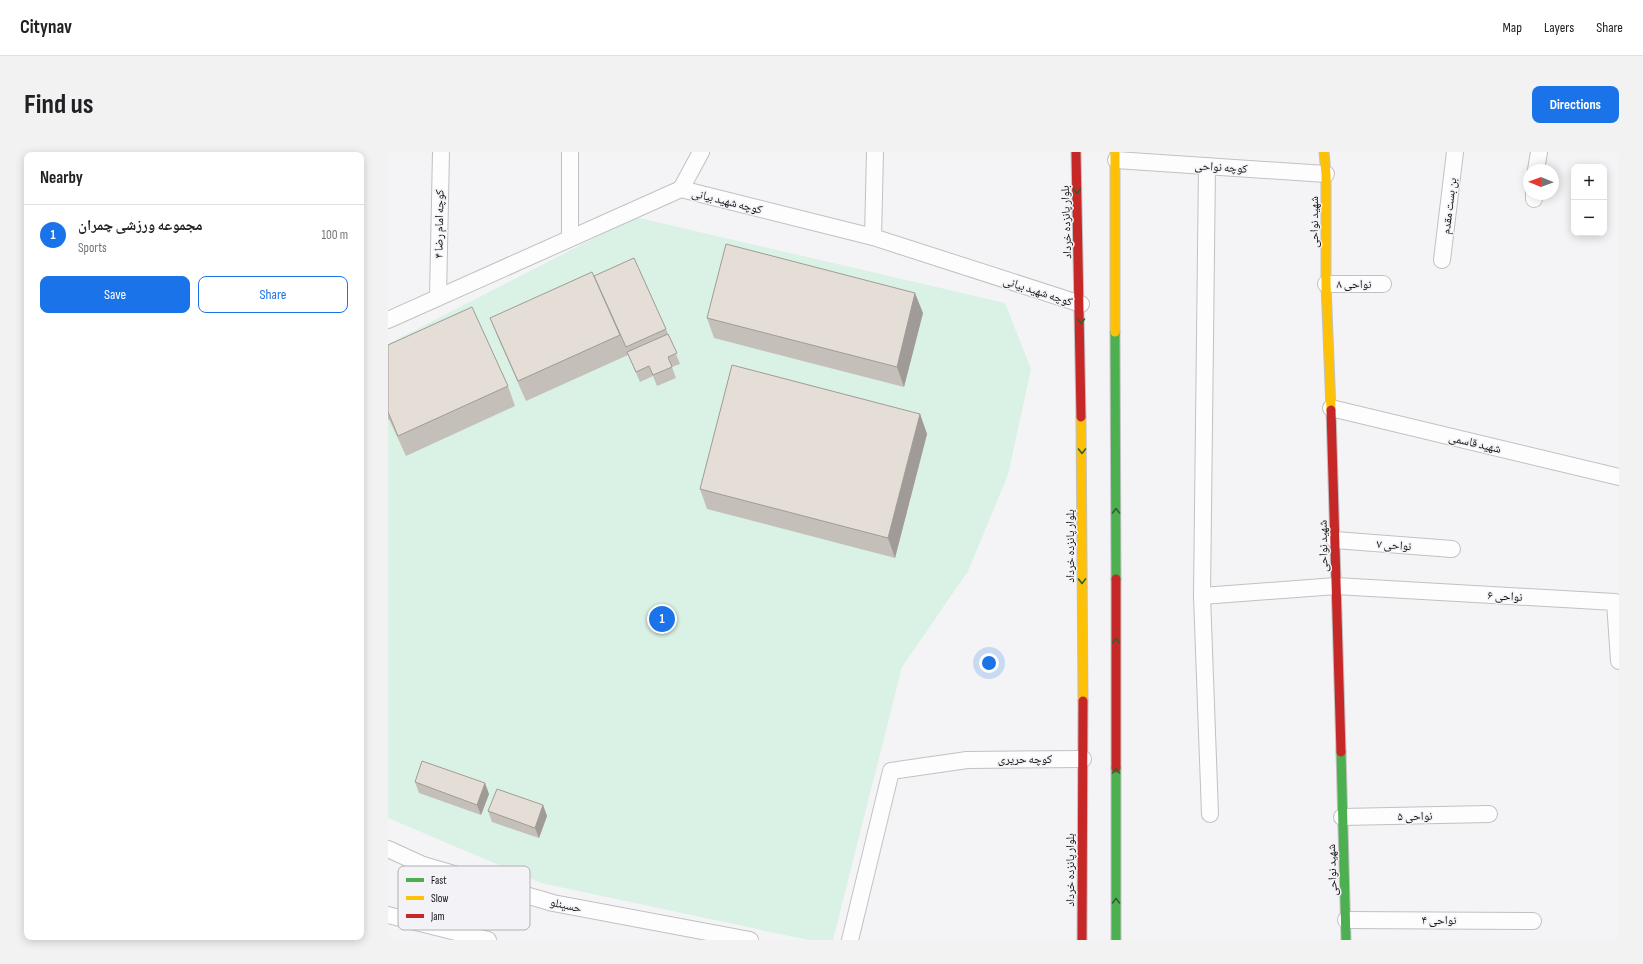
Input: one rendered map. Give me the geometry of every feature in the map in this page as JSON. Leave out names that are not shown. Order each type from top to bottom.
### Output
[{"type":"main road","name":"بلوار پانزده خرداد","points":[[1076,152],[1081,304],[1083,759],[1082,940]]},
{"type":"main road","name":"شهید نواحی","points":[[1324,152],[1326,174],[1326,284],[1332,408],[1346,940]]},
{"type":"main road","points":[[1116,156],[1116,940]]},
{"type":"street","name":"کوچه امام رضا ۴","points":[[438,297],[441,152]]},
{"type":"street","points":[[570,152],[570,238]]},
{"type":"street","points":[[681,189],[701,152]]},
{"type":"street","points":[[873,237],[875,152]]},
{"type":"street","name":"بن بست مقدم","points":[[1442,260],[1455,152]]},
{"type":"street","points":[[1537,164],[1539,152]]},
{"type":"street","name":"کوچه نواحی","points":[[1116,156],[1207,166],[1326,174]]},
{"type":"street","points":[[1207,166],[1202,596],[1210,814]]},
{"type":"street","name":"کوچه شهید بیانی","points":[[388,320],[681,189],[873,237],[1081,304]]},
{"type":"street","name":"نواحی ۸","points":[[1326,284],[1383,284]]},
{"type":"street","name":"شهید قاسمی","points":[[1332,408],[1619,477]]},
{"type":"street","name":"نواحی ۷","points":[[1335,540],[1452,549]]},
{"type":"street","points":[[1202,596],[1336,586]]},
{"type":"street","name":"نواحی ۶","points":[[1336,586],[1615,602],[1619,661]]},
{"type":"street","name":"کوچه حریری","points":[[850,940],[891,771],[967,760],[1083,759]]},
{"type":"street","name":"نواحی ۵","points":[[1342,817],[1489,814]]},
{"type":"street","name":"حسینلو","points":[[388,849],[426,866]]},
{"type":"street","name":"حسینلو","points":[[530,896],[553,903],[750,940]]},
{"type":"street","points":[[388,915],[398,918]]},
{"type":"street","name":"نواحی ۴","points":[[1346,920],[1532,921]]},
{"type":"street","points":[[448,930],[488,940]]},
{"type":"green space","points":[[635,217],[1005,303],[1031,369],[1008,475],[968,571],[902,667],[833,940],[808,940],[541,883],[530,878],[530,866],[501,866],[388,818],[388,344]]},
{"type":"building","points":[[726,244],[915,293],[897,367],[707,318]]},
{"type":"building","points":[[634,258],[666,329],[626,347],[594,276]]},
{"type":"building","points":[[592,272],[620,335],[518,381],[490,318]]},
{"type":"building","points":[[472,307],[508,386],[398,436],[388,412],[388,345]]},
{"type":"building","points":[[668,334],[677,353],[668,357],[672,367],[653,375],[649,366],[636,372],[627,352]]},
{"type":"building","points":[[732,365],[920,414],[888,538],[700,489]]},
{"type":"building","points":[[422,761],[485,783],[477,805],[415,782]]},
{"type":"building","points":[[497,789],[543,805],[535,828],[488,811]]},
{"type":"traffic: fast","points":[[1115,332],[1116,579]]},
{"type":"traffic: fast","points":[[1341,752],[1346,940]]},
{"type":"traffic: fast","points":[[1116,768],[1116,940]]},
{"type":"traffic: slow","points":[[1115,152],[1115,332]]},
{"type":"traffic: slow","points":[[1324,152],[1326,174],[1326,284],[1331,410]]},
{"type":"traffic: slow","points":[[1081,417],[1083,701]]},
{"type":"traffic: jam","points":[[1076,152],[1081,417]]},
{"type":"traffic: jam","points":[[1331,410],[1341,752]]},
{"type":"traffic: jam","points":[[1116,579],[1116,768]]},
{"type":"traffic: jam","points":[[1082,940],[1083,701]]},
{"type":"place","name":"مجموعه ورزشی چمران","points":[[662,619]]}]
